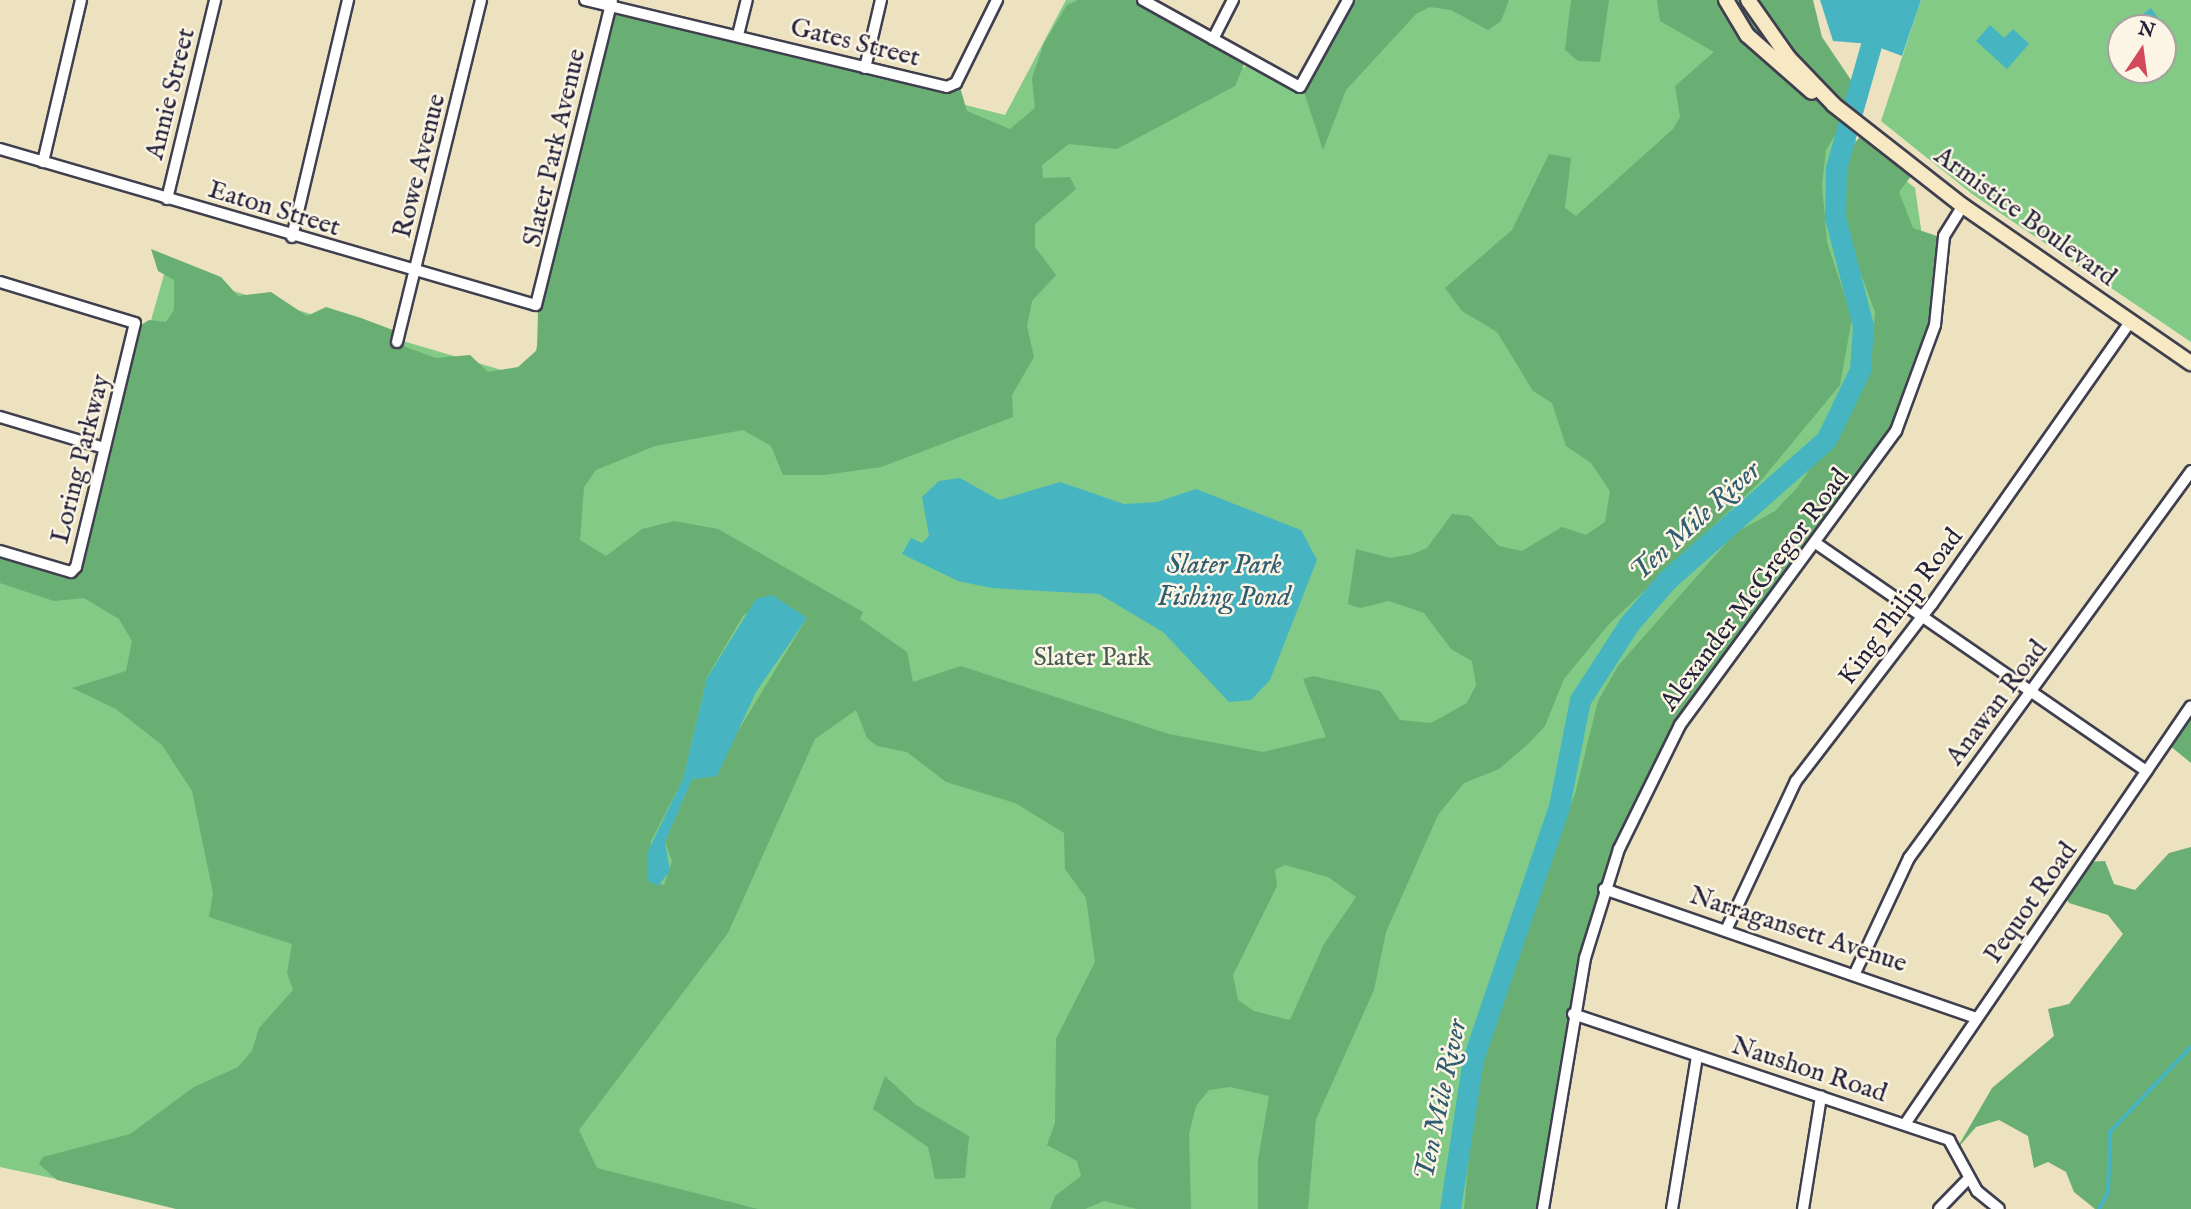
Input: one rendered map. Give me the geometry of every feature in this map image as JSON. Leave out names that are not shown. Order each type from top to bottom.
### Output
[{"type":"main road","name":"Armistice Boulevard","points":[[1726,0],[1762,50],[1963,206],[2191,363]]},
{"type":"main road","name":"Armistice Boulevard","points":[[1748,0],[1788,57],[1834,104]]},
{"type":"street","points":[[43,162],[81,0]]},
{"type":"street","name":"Annie Street","points":[[167,199],[215,0]]},
{"type":"street","points":[[292,237],[348,0]]},
{"type":"street","name":"Rowe Avenue","points":[[397,342],[481,0]]},
{"type":"street","name":"Gates Street","points":[[585,0],[611,3],[865,68],[952,86],[996,0]]},
{"type":"street","points":[[738,36],[747,0]]},
{"type":"street","points":[[865,68],[881,0]]},
{"type":"street","points":[[1143,0],[1300,87],[1348,0]]},
{"type":"street","points":[[1213,39],[1233,0]]},
{"type":"street","name":"Slater Park Avenue","points":[[536,305],[611,3]]},
{"type":"street","name":"Eaton Street","points":[[0,149],[415,273],[536,305]]},
{"type":"street","name":"Alexander McGregor Road","points":[[1543,1209],[1573,1014],[1604,889],[1680,725],[1881,454],[1915,388],[1935,325],[1944,236],[1963,206]]},
{"type":"street","name":"Loring Parkway","points":[[0,282],[135,323],[76,567],[71,572],[0,551]]},
{"type":"street","name":"King Philip Road","points":[[1727,928],[1796,781],[1922,617],[2130,322]]},
{"type":"street","points":[[0,417],[104,447]]},
{"type":"street","name":"Anawan Road","points":[[1856,971],[1909,858],[2033,694],[2191,471]]},
{"type":"street","points":[[1816,544],[2146,771]]},
{"type":"street","name":"Pequot Road","points":[[1905,1124],[2191,706]]},
{"type":"street","name":"Narragansett Avenue","points":[[1604,889],[1856,971],[1976,1018]]},
{"type":"street","name":"Naushon Road","points":[[1573,1014],[1949,1140],[1969,1178],[1999,1209]]},
{"type":"street","points":[[1672,1209],[1697,1056]]},
{"type":"street","points":[[1803,1209],[1821,1096]]},
{"type":"street","points":[[1939,1209],[1969,1178]]},
{"type":"green space","name":"Slater Park","points":[[1066,0],[1121,0],[1242,68],[1250,64],[1306,91],[1356,0],[1712,0],[1757,60],[1915,188],[1927,269],[1840,478],[1614,837],[1537,1209],[196,1209],[0,1167],[0,560],[77,582],[165,271],[529,378],[618,18],[1005,115]]},
{"type":"green space","points":[[1078,0],[1144,0],[1245,62],[1235,86],[1117,149],[1069,144],[1042,165],[1043,178],[1070,177],[1076,189],[1035,224],[1035,247],[1056,275],[1032,301],[1027,326],[1034,357],[1012,395],[1013,417],[881,467],[824,475],[783,475],[771,446],[743,430],[655,446],[596,470],[584,487],[580,540],[606,556],[642,529],[674,521],[718,529],[863,612],[860,619],[907,652],[913,682],[961,666],[1169,734],[1263,752],[1326,737],[1303,679],[1313,676],[1380,691],[1400,720],[1431,723],[1467,703],[1476,685],[1472,661],[1451,649],[1424,613],[1389,601],[1360,608],[1348,604],[1356,549],[1390,558],[1413,554],[1427,548],[1452,514],[1470,516],[1499,546],[1522,551],[1562,527],[1586,535],[1605,522],[1610,491],[1591,463],[1566,446],[1552,403],[1533,391],[1497,332],[1462,311],[1445,288],[1512,230],[1549,154],[1571,158],[1565,208],[1576,216],[1673,129],[1680,117],[1675,86],[1714,52],[1660,21],[1657,0],[1813,0],[1822,37],[1855,86],[1854,104],[1826,150],[1822,185],[1827,242],[1852,318],[1840,385],[1759,483],[1609,624],[1564,679],[1545,726],[1499,769],[1464,783],[1438,815],[1386,932],[1374,990],[1316,1119],[1308,1209],[1258,1209],[1258,1160],[1269,1096],[1230,1087],[1209,1090],[1196,1106],[1189,1134],[1191,1209],[1137,1209],[1104,1201],[1085,1209],[1050,1209],[1055,1196],[1081,1176],[1077,1161],[1047,1145],[1055,1123],[1056,1039],[1095,962],[1086,898],[1065,869],[1064,833],[1015,803],[946,782],[907,752],[877,746],[867,738],[856,710],[815,739],[728,933],[579,1130],[597,1168],[758,1209],[176,1209],[57,1180],[39,1164],[43,1157],[130,1134],[194,1087],[238,1067],[252,1051],[259,1028],[293,990],[287,973],[292,944],[209,917],[213,893],[192,791],[162,745],[116,709],[72,688],[126,671],[132,641],[119,619],[84,598],[54,601],[0,583],[0,554],[75,570],[136,328],[149,320],[166,322],[174,310],[174,280],[158,271],[151,249],[221,277],[238,296],[271,292],[307,316],[326,307],[401,333],[400,345],[436,358],[470,355],[488,372],[518,367],[537,350],[538,309],[613,10],[959,84],[967,111],[1010,129],[1035,108],[1032,78],[1044,43],[1067,5]],"holes":[[[772,595],[807,618],[710,777],[692,779],[665,842],[672,861],[664,885],[648,881],[651,841],[683,779],[707,677],[743,616]],[[1285,865],[1328,877],[1356,897],[1324,944],[1290,1020],[1254,1011],[1238,1000],[1233,975],[1277,886],[1275,870]]]},
{"type":"green space","points":[[1352,0],[1509,0],[1501,21],[1488,30],[1451,10],[1430,7],[1416,14],[1346,90],[1323,150],[1303,89]]},
{"type":"green space","points":[[1571,0],[1609,0],[1600,62],[1578,61],[1565,50]]},
{"type":"green space","points":[[1921,0],[2191,0],[2191,342],[1972,194],[1881,121]]},
{"type":"green space","points":[[1864,130],[1915,171],[1899,192],[1913,228],[1940,237],[1941,286],[1923,366],[1873,470],[1725,657],[1649,784],[1592,934],[1543,1209],[1464,1209],[1476,1077],[1495,1000],[1519,922],[1575,794],[1598,701],[1618,666],[1735,533],[1775,511],[1797,488],[1862,391],[1871,364],[1875,312],[1852,250],[1843,197],[1846,157]]},
{"type":"green space","points":[[2189,716],[2191,718],[2191,763],[2169,745]]},
{"type":"green space","points":[[2191,847],[2191,1209],[2095,1209],[2074,1192],[2066,1172],[2048,1162],[2034,1168],[2028,1136],[1999,1120],[1976,1127],[1956,1150],[1992,1088],[2054,1036],[2048,1009],[2069,1004],[2123,934],[2108,915],[2069,903],[2063,893],[2085,862],[2105,861],[2114,884],[2135,890],[2169,853]]},
{"type":"green space","points":[[885,1076],[916,1105],[969,1136],[965,1178],[935,1179],[928,1147],[873,1109]]},
{"type":"water","points":[[1820,0],[1921,0],[1902,56],[1870,44],[1833,41]]},
{"type":"water","points":[[2151,8],[2155,14],[2143,14]]},
{"type":"water","points":[[1990,25],[2004,38],[2013,29],[2029,44],[2007,69],[1976,41]]},
{"type":"water","name":"Slater Park Fishing Pond","points":[[960,478],[999,500],[1060,482],[1124,504],[1157,502],[1196,489],[1301,530],[1317,560],[1270,680],[1251,700],[1229,702],[1163,632],[1099,594],[991,588],[958,581],[902,554],[911,538],[922,543],[929,536],[922,497],[939,481]]},
{"type":"water","points":[[772,595],[807,618],[756,692],[717,776],[692,779],[665,842],[670,871],[658,886],[648,881],[647,853],[683,779],[707,678],[756,599]]},
{"type":"waterway","name":"Ten Mile River","points":[[1450,1209],[1473,1059],[1559,806],[1580,700],[1629,624],[1667,580],[1826,440],[1860,370],[1863,326],[1835,217],[1836,168],[1884,0]]},
{"type":"waterway","points":[[2099,1209],[2108,1193],[2110,1132],[2191,1047]]}]
